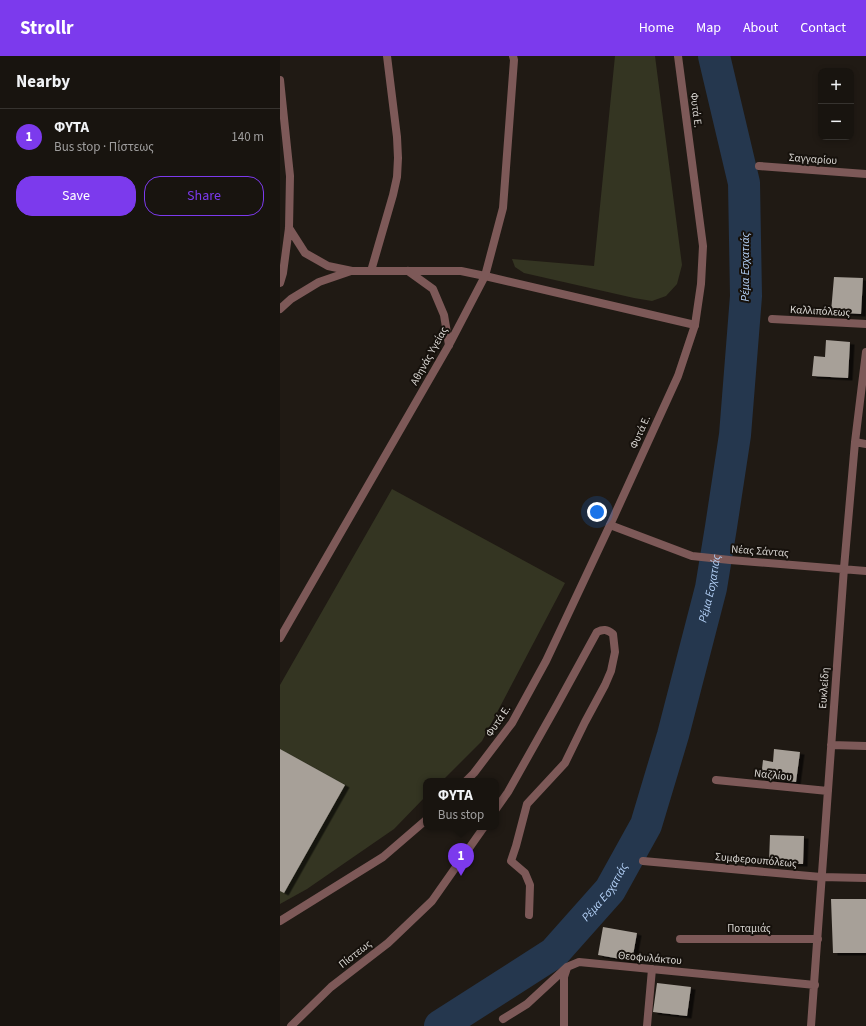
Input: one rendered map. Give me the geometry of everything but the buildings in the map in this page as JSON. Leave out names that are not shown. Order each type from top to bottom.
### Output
[{"type":"street","points":[[371,271],[397,177],[397,137],[387,56]]},
{"type":"street","name":"Αθηνάς Υγείας","points":[[280,638],[449,345],[485,276],[503,208],[514,60],[513,56]]},
{"type":"street","name":"Φυτά Ε.","points":[[469,778],[512,723],[546,661],[678,376],[695,325],[701,284],[703,246],[678,56]]},
{"type":"street","points":[[280,80],[290,176],[289,228],[283,273],[280,284]]},
{"type":"street","name":"Σαγγαρίου","points":[[759,166],[866,174]]},
{"type":"street","points":[[289,228],[305,253],[328,266],[352,271],[461,271],[695,325]]},
{"type":"street","points":[[280,309],[291,299],[319,282],[352,271]]},
{"type":"street","points":[[408,271],[433,288],[444,316],[449,345]]},
{"type":"street","name":"Καλλιπόλεως","points":[[772,319],[866,324]]},
{"type":"street","name":"Ευκλείδη","points":[[811,1026],[844,568],[855,442],[866,352]]},
{"type":"street","points":[[855,442],[866,444]]},
{"type":"street","name":"Νέας Σάντας","points":[[610,525],[692,556],[866,571]]},
{"type":"street","points":[[499,805],[508,792],[597,632],[602,629],[609,630],[613,634],[615,652],[611,670],[605,685],[565,763],[527,804],[511,861],[525,874],[530,885],[529,915]]},
{"type":"street","points":[[831,745],[866,746]]},
{"type":"street","name":"Ναζλίου","points":[[716,780],[828,791]]},
{"type":"street","points":[[280,921],[383,857],[423,823]]},
{"type":"street","name":"Πίστεως","points":[[292,1026],[331,987],[388,943],[432,901],[482,830]]},
{"type":"street","name":"Συμφερουπόλεως","points":[[643,861],[821,877],[866,878]]},
{"type":"street","name":"Ποταμιάς","points":[[680,939],[818,939]]},
{"type":"street","name":"Θεοφυλάκτου","points":[[503,1019],[527,1004],[567,967],[579,962],[814,985]]},
{"type":"street","points":[[564,1026],[564,977],[567,967]]},
{"type":"street","points":[[647,1026],[652,969]]},
{"type":"green space","points":[[615,56],[655,56],[682,265],[677,284],[666,296],[652,301],[524,273],[515,267],[512,259],[594,266]]},
{"type":"green space","points":[[392,489],[565,583],[482,741],[445,778],[423,778],[423,799],[394,829],[307,889],[280,904],[280,685]]},
{"type":"waterway","name":"Ρέμα Εσχατιάς","points":[[440,1026],[554,953],[610,890],[646,825],[673,735],[711,588],[735,435],[746,296],[744,183],[714,56]]},
{"type":"place","name":"ΦΥΤΑ","points":[[461,876]]}]
